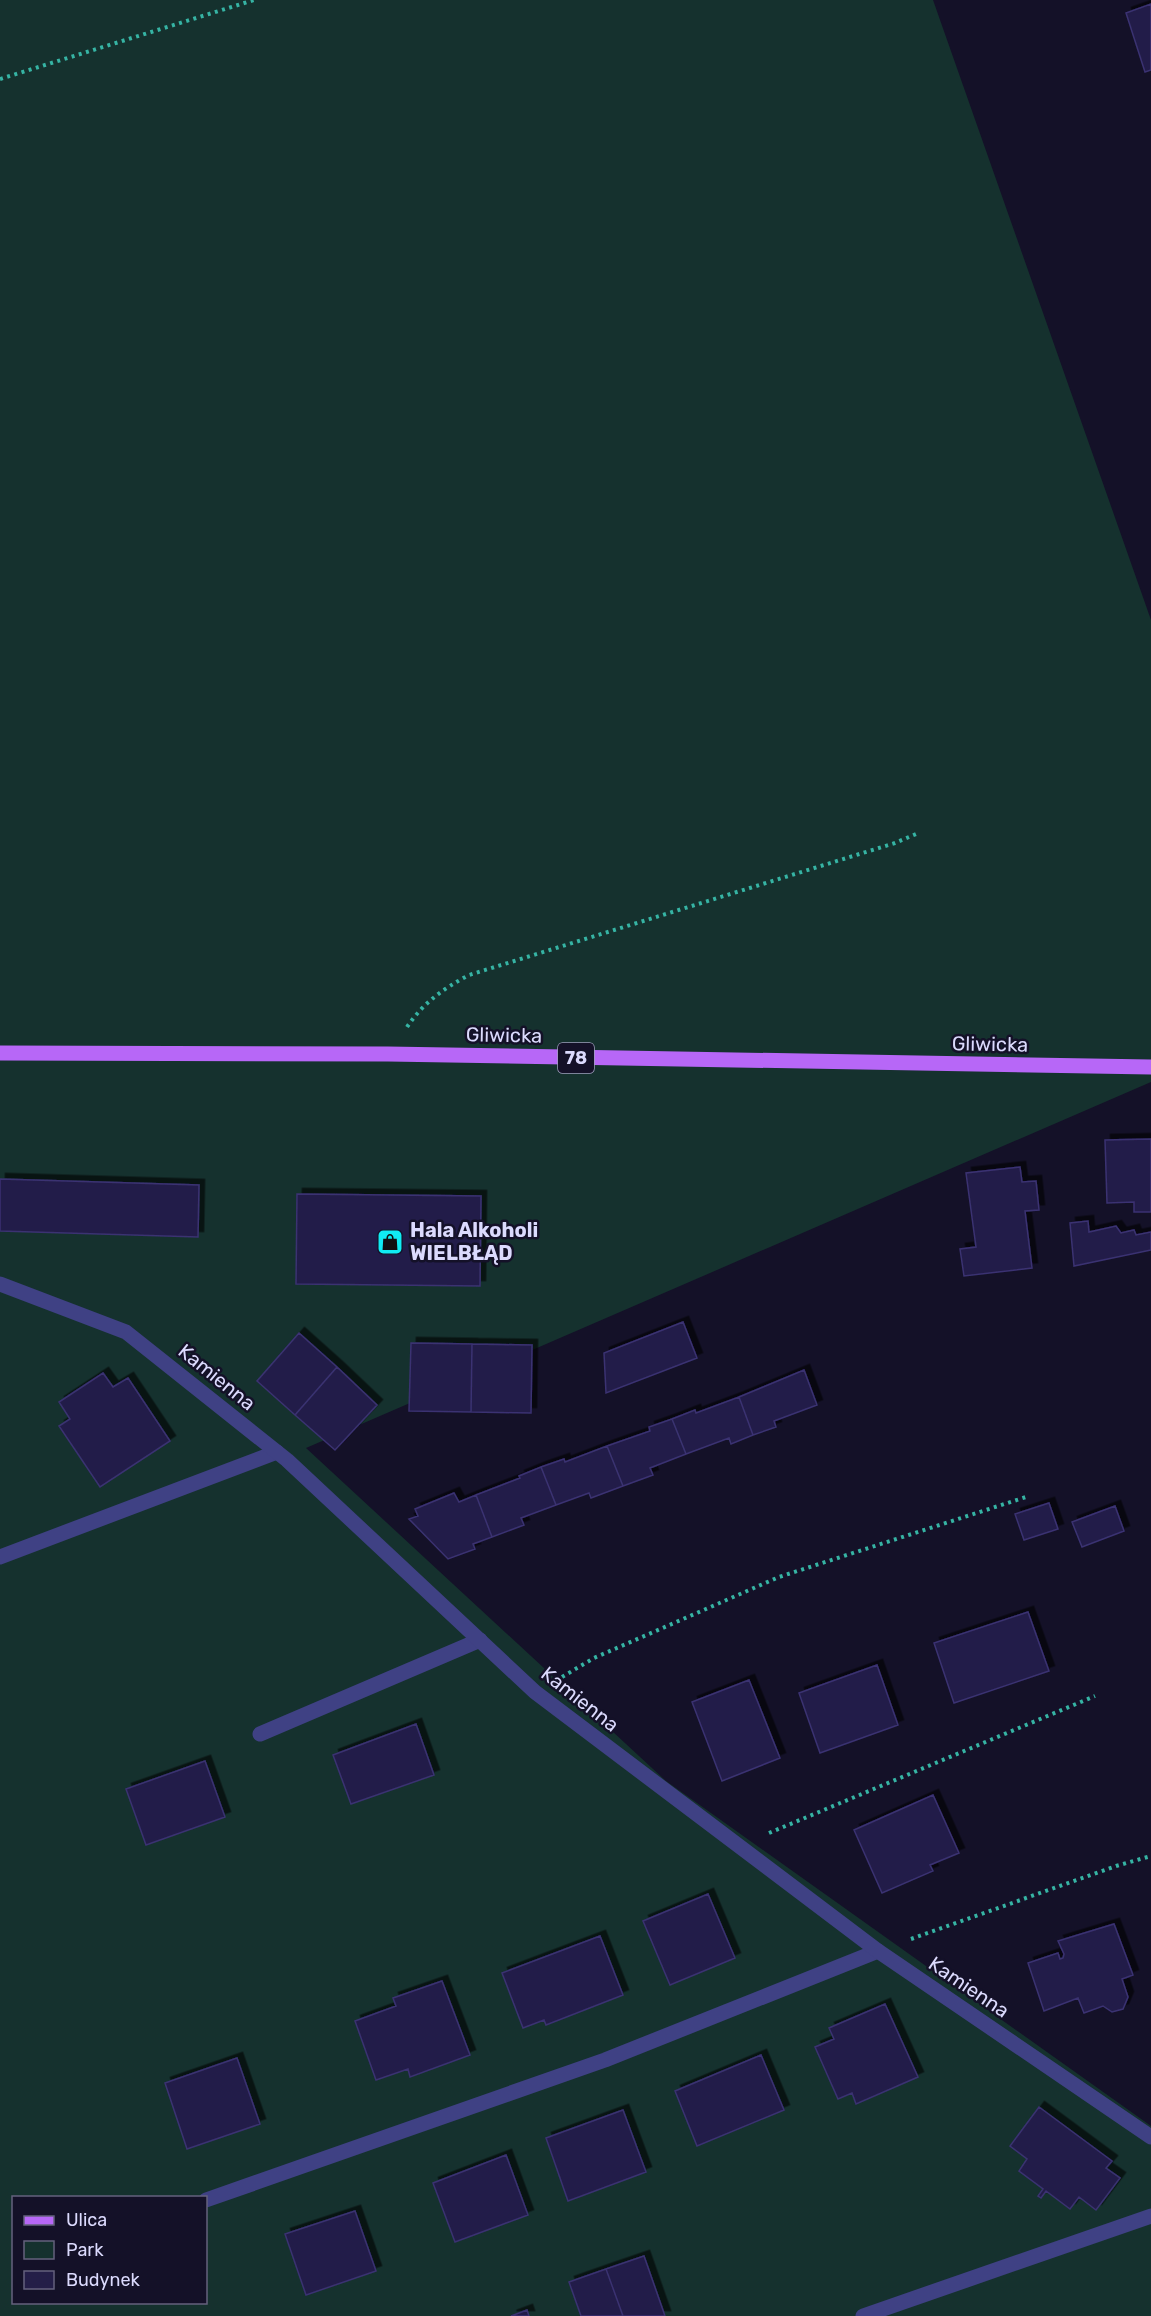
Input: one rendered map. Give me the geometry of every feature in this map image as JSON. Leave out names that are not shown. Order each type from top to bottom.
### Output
[{"type":"main road","name":"Gliwicka","points":[[0,1053],[388,1054],[1151,1067]]},
{"type":"street","name":"Kamienna","points":[[0,1284],[126,1332],[277,1452],[535,1692],[878,1951],[1151,2137]]},
{"type":"street","points":[[0,1557],[277,1452]]},
{"type":"street","points":[[260,1734],[480,1640]]},
{"type":"street","points":[[207,2200],[605,2060],[878,1951]]},
{"type":"street","points":[[863,2316],[1151,2216]]},
{"type":"path","points":[[0,79],[254,0]]},
{"type":"path","points":[[388,1054],[419,1009],[440,990],[469,975],[894,843],[916,834]]},
{"type":"path","points":[[535,1692],[594,1658],[779,1577],[1026,1497]]},
{"type":"path","points":[[738,1846],[1095,1696]]},
{"type":"path","points":[[878,1951],[973,1915],[1151,1856]]},
{"type":"green space","points":[[0,0],[933,0],[1151,620],[1151,1082],[306,1448],[666,1781],[1151,2126],[1151,2316],[0,2316]]},
{"type":"building","points":[[1151,4],[1151,70],[1145,72],[1126,13]]},
{"type":"building","points":[[1151,1139],[1151,1212],[1134,1212],[1134,1202],[1107,1203],[1105,1140]]},
{"type":"building","points":[[1020,1167],[1022,1182],[1036,1181],[1039,1210],[1025,1211],[1032,1268],[964,1276],[960,1249],[976,1247],[966,1173]]},
{"type":"building","points":[[0,1179],[199,1185],[198,1237],[0,1231]]},
{"type":"building","points":[[297,1194],[481,1196],[480,1286],[296,1284]]},
{"type":"building","points":[[1088,1221],[1089,1232],[1116,1226],[1121,1233],[1134,1230],[1136,1235],[1151,1232],[1151,1250],[1074,1266],[1070,1223]]},
{"type":"building","points":[[683,1322],[697,1358],[606,1393],[604,1353]]},
{"type":"building","points":[[299,1333],[337,1367],[295,1415],[257,1381]]},
{"type":"building","points":[[411,1343],[472,1344],[471,1412],[409,1411]]},
{"type":"building","points":[[472,1344],[532,1345],[531,1413],[471,1412]]},
{"type":"building","points":[[337,1367],[377,1405],[335,1450],[295,1415]]},
{"type":"building","points":[[804,1370],[817,1405],[774,1421],[776,1427],[753,1435],[739,1397]]},
{"type":"building","points":[[103,1373],[113,1387],[128,1378],[170,1441],[100,1487],[59,1426],[70,1419],[59,1402]]},
{"type":"building","points":[[739,1397],[753,1435],[731,1444],[729,1438],[686,1454],[672,1419]]},
{"type":"building","points":[[672,1419],[686,1454],[650,1468],[653,1475],[623,1486],[607,1446],[650,1431],[649,1427]]},
{"type":"building","points":[[607,1446],[623,1486],[591,1498],[589,1493],[556,1505],[541,1467],[564,1459],[565,1462]]},
{"type":"building","points":[[541,1467],[556,1505],[521,1518],[524,1525],[492,1537],[476,1495]]},
{"type":"building","points":[[454,1493],[459,1502],[476,1495],[492,1537],[473,1544],[475,1549],[448,1559],[409,1519],[418,1516],[415,1509]]},
{"type":"building","points":[[1049,1503],[1058,1529],[1024,1540],[1015,1514]]},
{"type":"building","points":[[1115,1506],[1124,1531],[1082,1547],[1072,1522]]},
{"type":"building","points":[[1028,1612],[1049,1671],[954,1703],[934,1643]]},
{"type":"building","points":[[877,1665],[898,1725],[820,1753],[799,1693]]},
{"type":"building","points":[[749,1680],[780,1758],[722,1781],[692,1702]]},
{"type":"building","points":[[416,1724],[434,1775],[351,1804],[333,1755]]},
{"type":"building","points":[[205,1761],[225,1817],[146,1845],[126,1789]]},
{"type":"building","points":[[933,1795],[959,1853],[930,1865],[933,1871],[882,1893],[854,1830]]},
{"type":"building","points":[[708,1894],[735,1958],[670,1985],[643,1921]]},
{"type":"building","points":[[1114,1924],[1133,1975],[1122,1979],[1128,1997],[1123,2009],[1112,2012],[1103,2006],[1084,2013],[1078,1998],[1044,2011],[1028,1963],[1058,1953],[1060,1959],[1063,1958],[1064,1954],[1058,1941]]},
{"type":"building","points":[[600,1936],[623,1995],[546,2025],[544,2020],[523,2028],[502,1973]]},
{"type":"building","points":[[442,1981],[470,2055],[410,2077],[408,2069],[376,2080],[355,2021],[396,2006],[393,1998]]},
{"type":"building","points":[[885,2004],[918,2077],[856,2104],[852,2093],[838,2099],[815,2047],[834,2039],[829,2028]]},
{"type":"building","points":[[761,2055],[784,2110],[697,2146],[675,2091]]},
{"type":"building","points":[[237,2058],[260,2124],[187,2149],[165,2083]]},
{"type":"building","points":[[1039,2107],[1112,2161],[1106,2168],[1120,2178],[1096,2210],[1079,2197],[1070,2209],[1046,2191],[1041,2198],[1038,2196],[1043,2189],[1019,2171],[1027,2159],[1010,2146]]},
{"type":"building","points":[[623,2110],[646,2172],[568,2201],[546,2138]]},
{"type":"building","points":[[506,2155],[528,2215],[455,2242],[433,2183]]},
{"type":"building","points":[[355,2211],[376,2271],[306,2295],[285,2234]]},
{"type":"building","points":[[644,2256],[665,2316],[623,2316],[606,2269]]},
{"type":"building","points":[[606,2269],[623,2316],[581,2316],[569,2282]]},
{"type":"building","points":[[527,2310],[529,2316],[511,2316]]},
{"type":"place","name":"Hala Alkoholi WIELBŁĄD","points":[[390,1242]]}]
